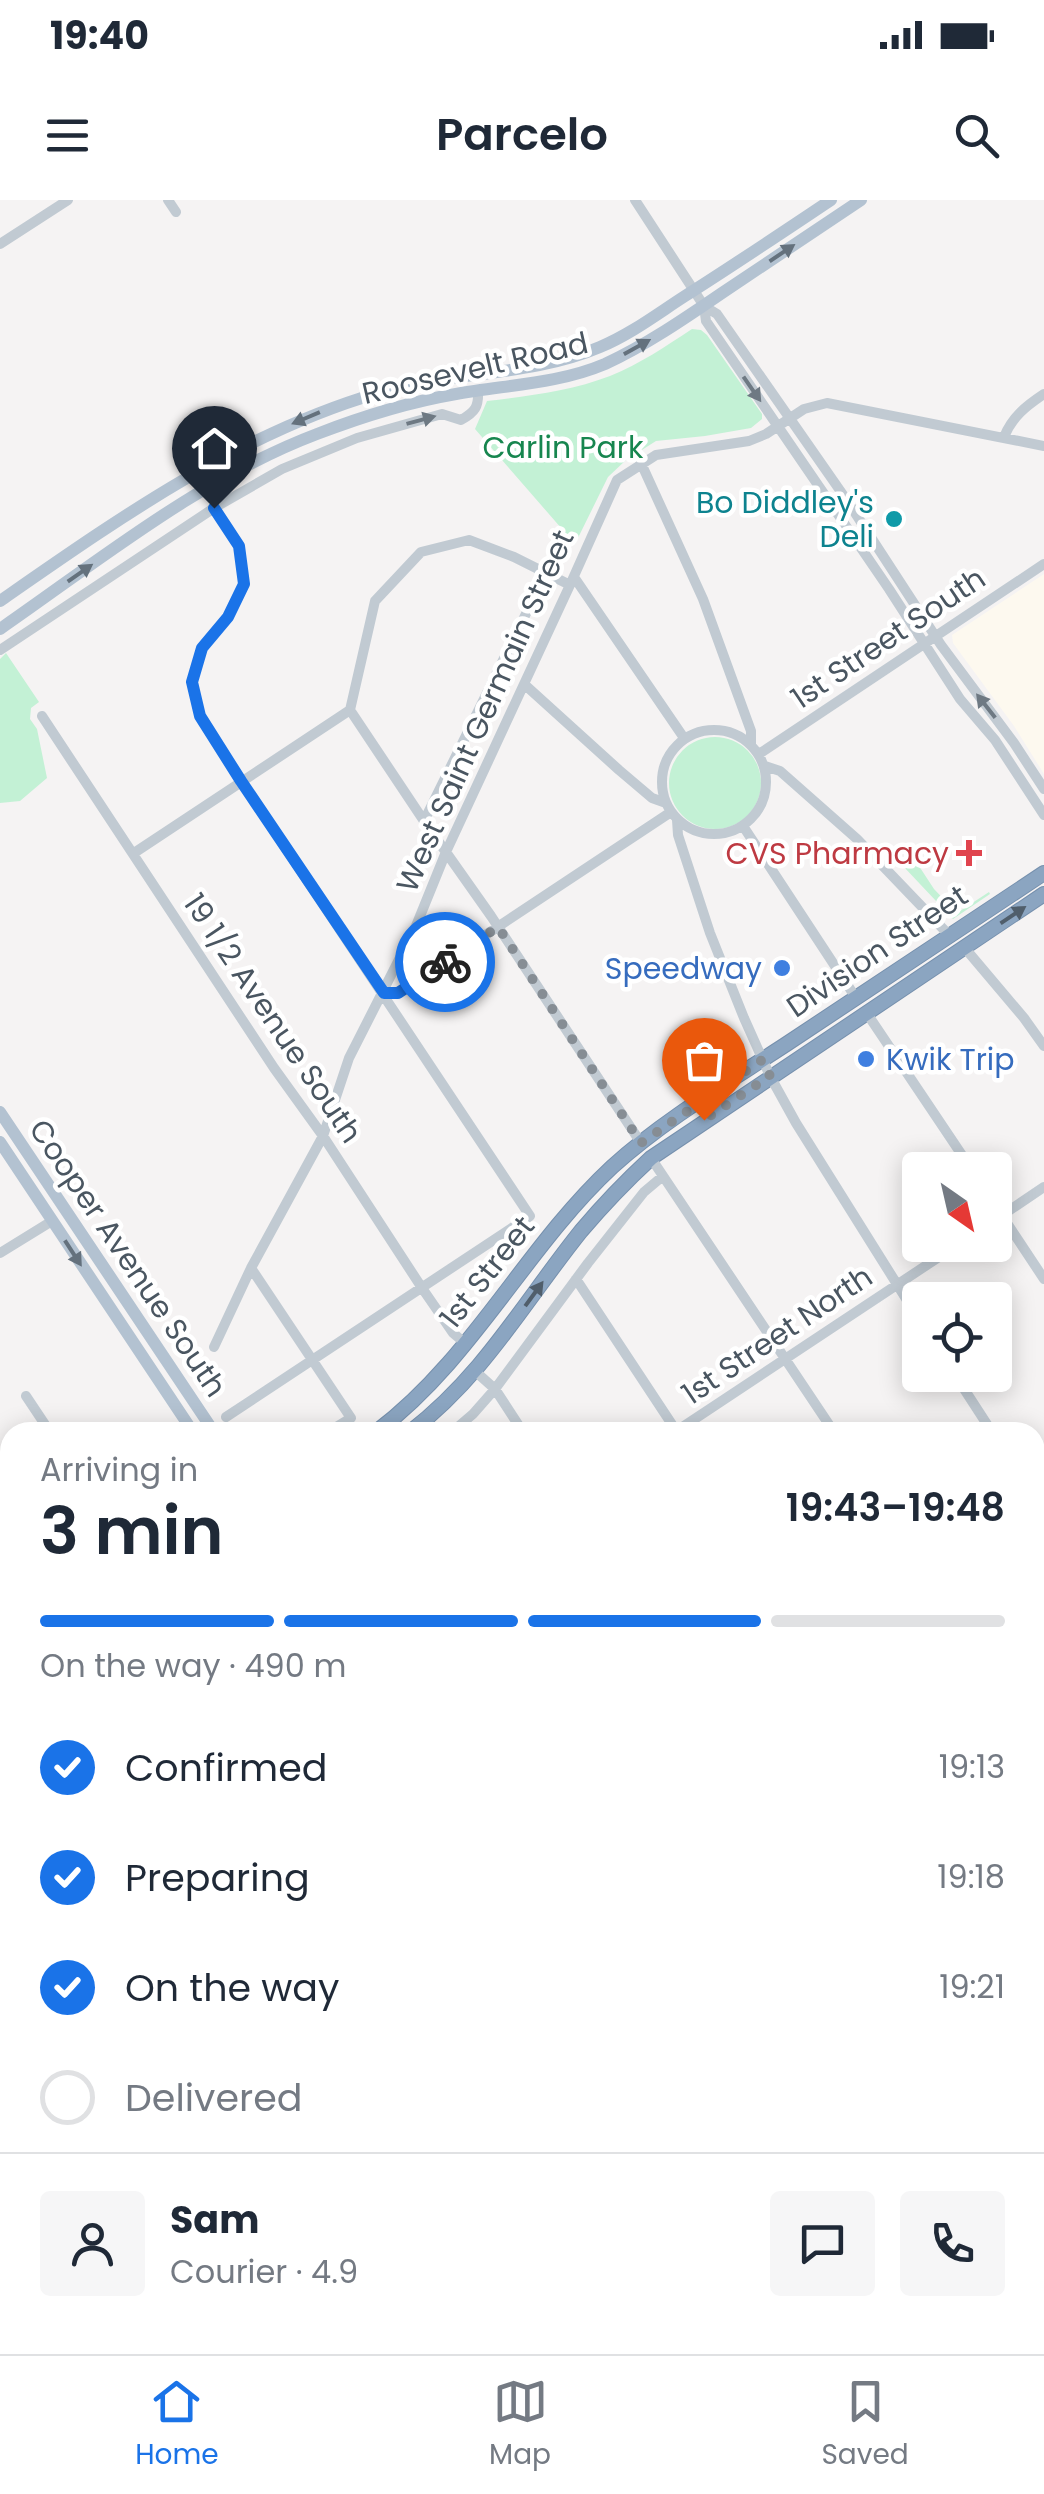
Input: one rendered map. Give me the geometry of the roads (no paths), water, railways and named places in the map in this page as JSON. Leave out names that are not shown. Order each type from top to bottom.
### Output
[{"type":"highway","name":"Division Street","points":[[641,1143],[1044,873]]},
{"type":"highway","name":"Division Street","points":[[651,1158],[1044,894]]},
{"type":"highway","name":"1st Street","points":[[388,1422],[424,1391],[466,1344],[574,1206],[641,1143]]},
{"type":"highway","name":"1st Street","points":[[422,1422],[476,1372],[580,1232],[651,1158]]},
{"type":"main road","name":"Roosevelt Road","points":[[0,601],[181,481],[247,444],[313,414],[381,391],[551,363],[600,347],[636,329],[831,200]]},
{"type":"main road","name":"Roosevelt Road","points":[[0,629],[192,496],[251,464],[334,428],[384,412],[452,394],[564,377],[602,365],[641,346],[704,306],[861,200]]},
{"type":"main road","name":"Cooper Avenue South","points":[[0,1112],[207,1422]]},
{"type":"main road","points":[[0,1142],[186,1422]]},
{"type":"street","points":[[0,244],[68,200]]},
{"type":"street","points":[[168,200],[176,212]]},
{"type":"street","points":[[635,200],[704,306],[717,314],[1044,789]]},
{"type":"street","points":[[704,306],[706,321],[960,699],[995,740],[1044,815]]},
{"type":"street","points":[[0,650],[214,508],[282,469],[357,438],[442,414],[461,420],[474,413],[479,404],[478,390]]},
{"type":"street","points":[[1004,437],[1012,420],[1044,394]]},
{"type":"street","points":[[751,744],[751,731],[703,599],[641,463],[672,451],[749,441],[804,409],[827,403],[1044,446]]},
{"type":"street","name":"West Saint Germain Street","points":[[214,1347],[250,1268],[323,1136],[349,1058],[416,926],[446,852],[617,480],[641,463]]},
{"type":"street","points":[[214,508],[239,546],[244,584],[228,617],[202,648],[192,682],[200,716],[530,1216],[226,1417]]},
{"type":"street","points":[[134,853],[350,710],[374,601],[421,552],[468,540],[572,581],[684,738]]},
{"type":"street","name":"1st Street South","points":[[759,754],[1044,564]]},
{"type":"street","name":"West Saint Germain Street","points":[[424,822],[546,573]]},
{"type":"street","points":[[524,684],[619,770],[652,798],[671,812],[692,830],[727,833],[744,826],[756,814],[767,783],[759,754],[736,734],[701,731],[684,738],[672,751],[664,767],[662,785],[671,812],[691,878],[762,1060],[798,1127],[902,1293]]},
{"type":"street","points":[[350,710],[641,1143]]},
{"type":"street","name":"19 1/2 Avenue South","points":[[42,716],[422,1288],[466,1344]]},
{"type":"street","points":[[765,766],[780,771],[857,839],[949,936]]},
{"type":"street","points":[[384,993],[398,993],[671,812]]},
{"type":"street","points":[[744,826],[856,998]]},
{"type":"street","points":[[964,947],[1044,1046]]},
{"type":"street","points":[[866,1012],[960,1152]]},
{"type":"street","points":[[651,1158],[827,1422]]},
{"type":"street","points":[[464,1422],[495,1389],[640,1198],[663,1176]]},
{"type":"street","points":[[1012,1205],[1044,1187]]},
{"type":"street","points":[[0,1253],[52,1220]]},
{"type":"street","points":[[1012,1234],[1044,1279]]},
{"type":"street","name":"1st Street North","points":[[691,1422],[932,1262]]},
{"type":"street","points":[[250,1268],[351,1418],[344,1422]]},
{"type":"street","points":[[576,1280],[669,1422]]},
{"type":"street","points":[[476,1372],[495,1389],[516,1422]]},
{"type":"street","points":[[966,1392],[986,1422]]},
{"type":"street","points":[[26,1396],[43,1422]]},
{"type":"place","name":"Bo Diddley's Deli","points":[[894,519]]},
{"type":"place","name":"CVS Pharmacy","points":[[969,853]]},
{"type":"place","name":"Speedway","points":[[782,968]]},
{"type":"place","name":"Kwik Trip","points":[[866,1059]]},
{"type":"park label","name":"Carlin Park","points":[[563,447]]}]
